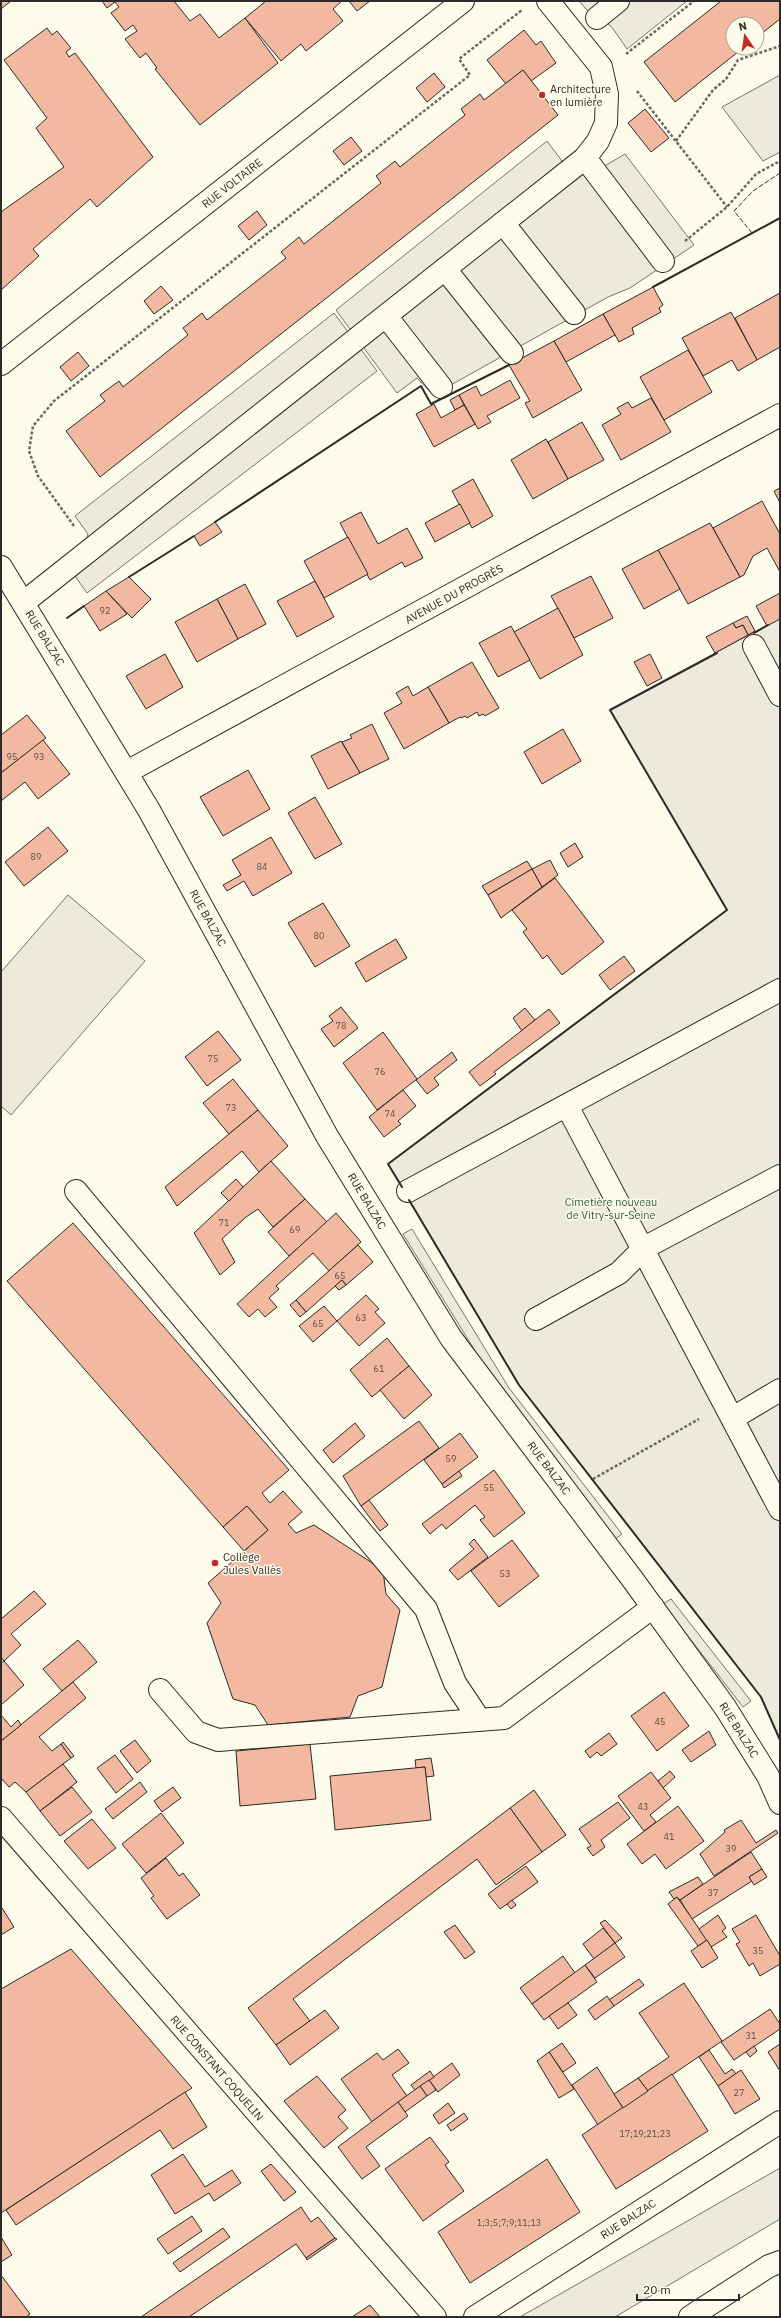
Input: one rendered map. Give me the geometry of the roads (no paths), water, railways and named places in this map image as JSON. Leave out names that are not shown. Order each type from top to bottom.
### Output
[{"type":"street","name":"RUE VOLTAIRE","points":[[1,364],[463,1]]},
{"type":"street","points":[[597,18],[618,1]]},
{"type":"street","points":[[23,603],[586,158],[598,141],[606,122],[607,94],[601,67],[538,3]]},
{"type":"street","points":[[586,158],[661,260]]},
{"type":"street","points":[[503,223],[574,313]]},
{"type":"street","points":[[445,269],[512,353]]},
{"type":"street","points":[[386,316],[441,387]]},
{"type":"street","name":"AVENUE DU PROGRÈS","points":[[127,772],[780,415]]},
{"type":"street","name":"RUE BALZAC","points":[[1,567],[127,772],[327,1136],[451,1338],[653,1607],[725,1707],[768,1776],[780,1803]]},
{"type":"street","points":[[754,646],[780,694]]},
{"type":"street","points":[[408,1191],[780,990]]},
{"type":"street","points":[[567,1106],[644,1248],[780,1509]]},
{"type":"street","points":[[536,1319],[619,1273],[644,1248],[780,1176]]},
{"type":"street","points":[[76,1191],[426,1609],[455,1683],[479,1719]]},
{"type":"street","points":[[729,1411],[780,1390]]},
{"type":"street","points":[[160,1690],[196,1732],[218,1740],[504,1718],[653,1607]]},
{"type":"street","name":"RUE CONSTANT COQUELIN","points":[[1,1818],[435,2317]]},
{"type":"street","name":"RUE BALZAC","points":[[475,2317],[780,2122]]},
{"type":"street","points":[[690,2317],[769,2266],[780,2262]]},
{"type":"place","name":"Architecture en lumière","points":[[542,95]]},
{"type":"place","name":"Collège Jules Vallès","points":[[215,1563]]},
{"type":"park label","name":"Cimetière nouveau de Vitry-sur-Seine","points":[[611,1208]]}]
